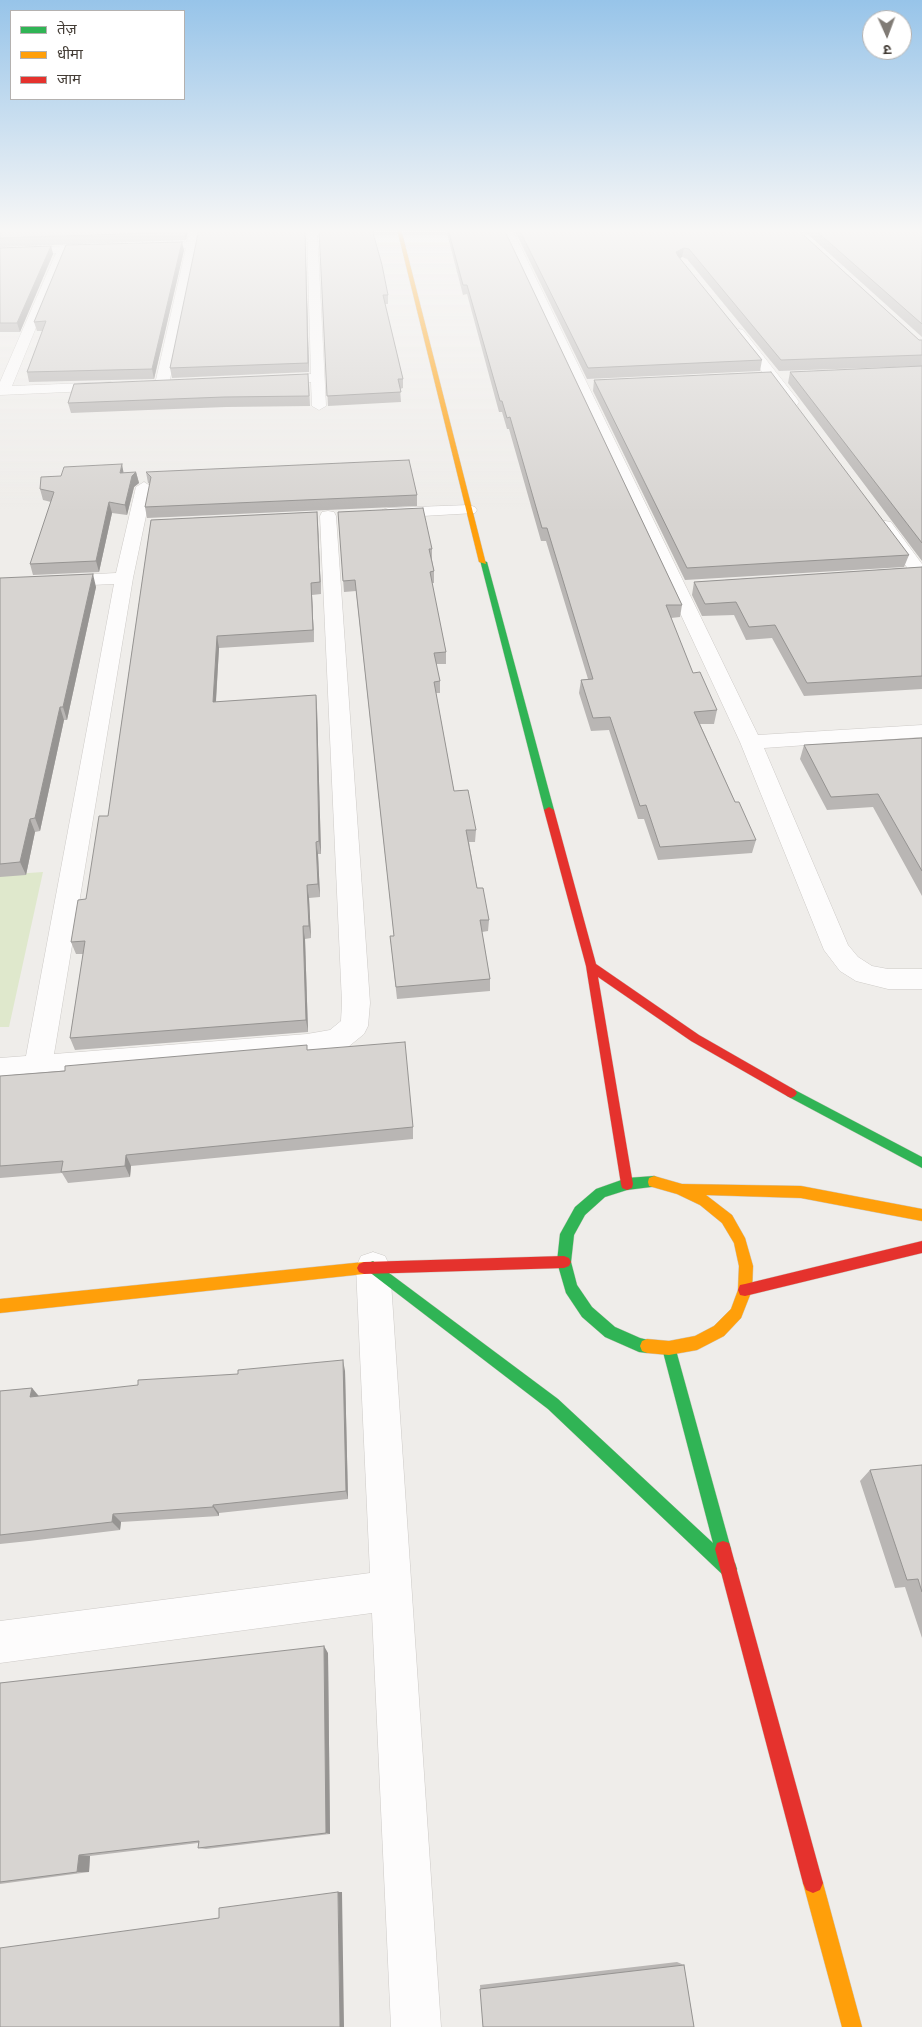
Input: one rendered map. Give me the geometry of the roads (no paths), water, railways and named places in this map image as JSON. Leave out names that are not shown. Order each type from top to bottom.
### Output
[{"type":"street","points":[[30,324],[1,391],[122,386]]},
{"type":"street","points":[[162,384],[175,324]]},
{"type":"street","points":[[315,324],[320,406]]},
{"type":"street","points":[[423,324],[469,510],[591,966],[627,1184]]},
{"type":"street","points":[[558,324],[591,385],[685,587],[837,950],[849,964],[865,974],[888,979],[922,979]]},
{"type":"street","points":[[731,324],[803,416]]},
{"type":"street","points":[[755,378],[794,376]]},
{"type":"street","points":[[259,380],[317,378]]},
{"type":"street","points":[[38,1067],[124,578],[146,525],[144,487]]},
{"type":"street","points":[[375,514],[469,510]]},
{"type":"street","points":[[873,510],[921,573]]},
{"type":"street","points":[[0,1070],[307,1045],[338,1039],[354,1026],[356,1003],[328,516]]},
{"type":"street","points":[[901,574],[921,573]]},
{"type":"street","points":[[0,584],[124,578]]},
{"type":"street","points":[[751,742],[922,731]]},
{"type":"street","points":[[591,966],[695,1038],[794,1095],[922,1163]]},
{"type":"street","points":[[654,1182],[680,1189],[705,1202],[726,1219],[740,1242],[746,1266],[745,1290],[736,1313],[719,1331],[697,1343],[670,1348],[639,1344],[610,1332],[587,1312],[571,1288],[564,1262],[567,1234],[580,1211],[601,1193],[627,1184],[654,1182]]},
{"type":"street","points":[[680,1189],[802,1192],[922,1215]]},
{"type":"street","points":[[745,1290],[922,1247]]},
{"type":"street","points":[[0,1306],[373,1267],[564,1262]]},
{"type":"street","points":[[373,1267],[553,1404],[729,1569]]},
{"type":"street","points":[[373,1267],[416,2027]]},
{"type":"street","points":[[670,1348],[852,2027]]},
{"type":"street","points":[[0,1642],[391,1590]]}]
